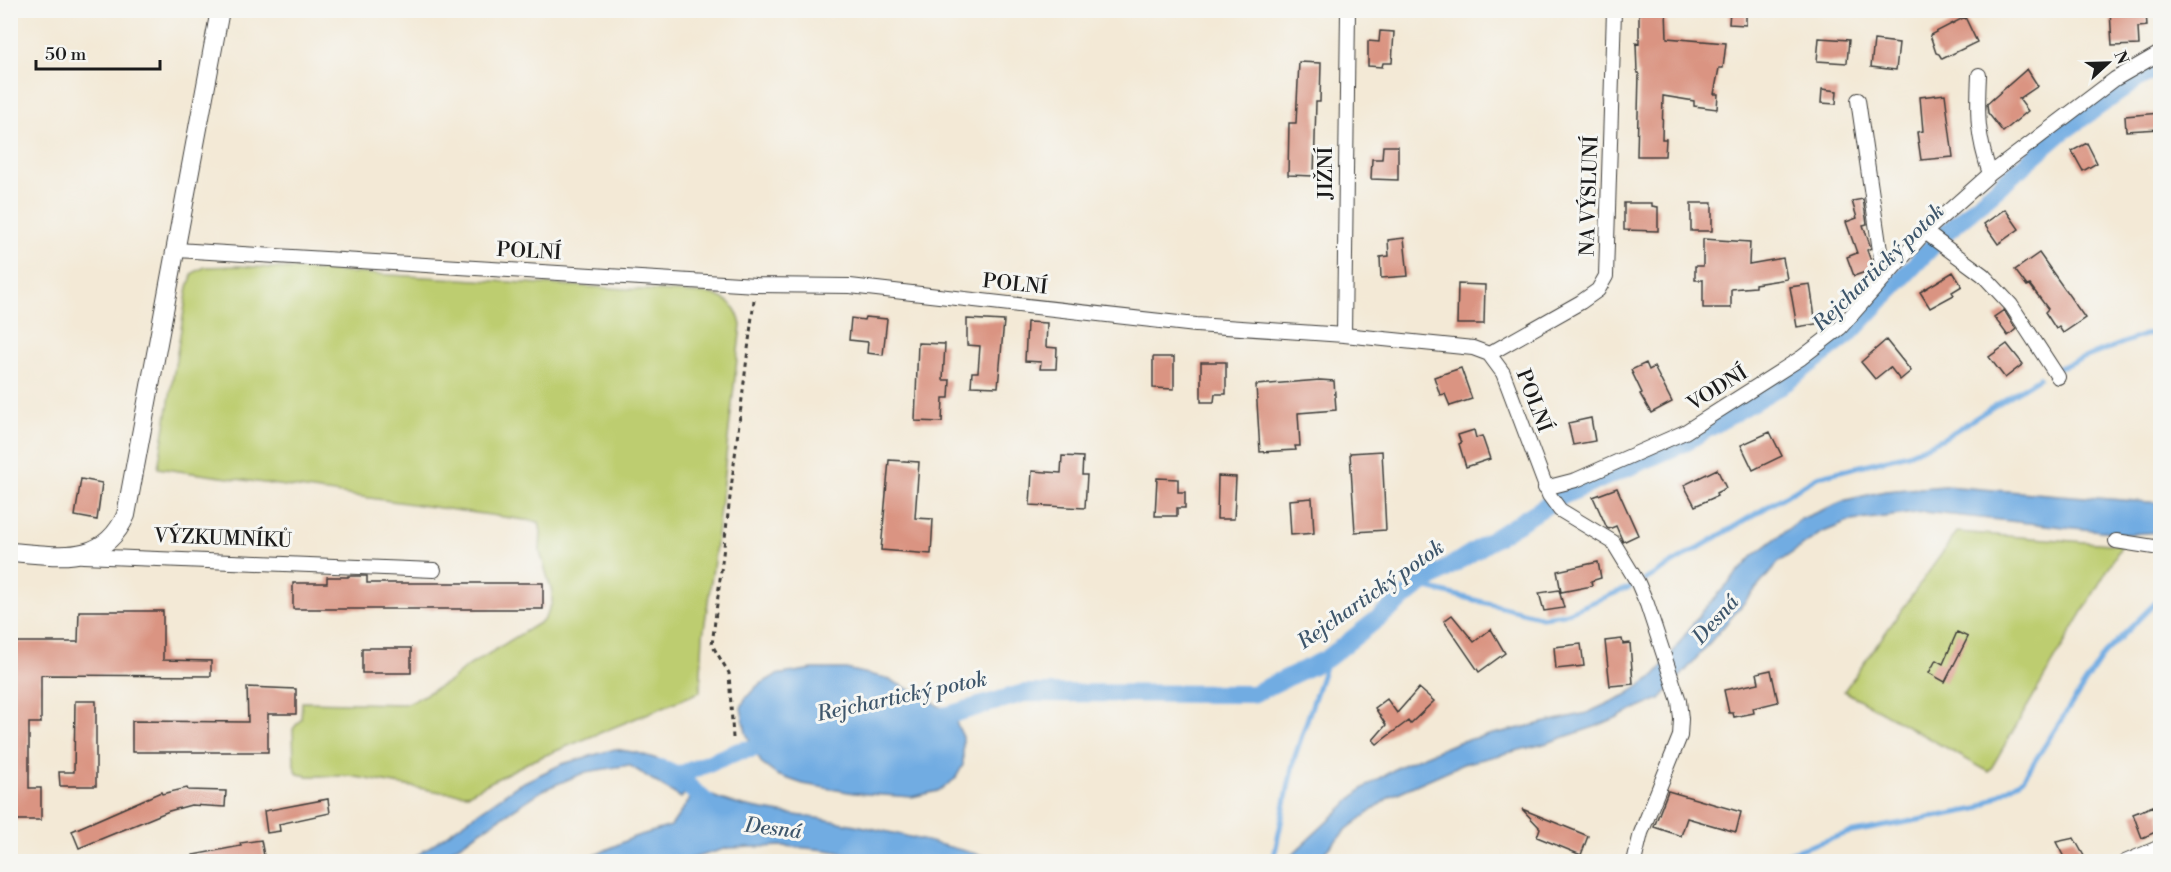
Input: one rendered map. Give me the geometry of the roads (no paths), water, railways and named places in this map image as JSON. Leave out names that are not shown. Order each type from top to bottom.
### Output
[{"type":"street","points":[[79,556],[110,541],[120,529],[126,515],[220,10]]},
{"type":"street","name":"JIŽNÍ","points":[[1344,335],[1347,10]]},
{"type":"street","name":"NA VÝSLUNÍ","points":[[1489,354],[1581,302],[1598,290],[1606,276],[1614,10]]},
{"type":"street","name":"VODNÍ","points":[[1547,492],[1685,432],[1801,358],[1840,328],[1884,278],[1989,174],[2115,79],[2160,53]]},
{"type":"street","points":[[1978,75],[1977,118],[1980,144],[1989,174]]},
{"type":"street","points":[[1858,100],[1884,278]]},
{"type":"street","points":[[1927,234],[1983,275],[2011,305],[2058,377]]},
{"type":"street","name":"POLNÍ","points":[[177,250],[756,285],[850,286],[1196,325],[1344,335],[1473,348],[1489,354],[1503,374],[1547,492],[1560,510],[1613,542],[1638,583],[1664,654],[1678,701],[1681,719],[1680,736],[1641,833],[1634,861]]},
{"type":"street","points":[[2116,541],[2160,548]]},
{"type":"street","name":"VÝZKUMNÍKŮ","points":[[10,552],[434,570]]},
{"type":"street","points":[[2125,861],[2160,847]]},
{"type":"water","name":"Desná","points":[[1944,486],[2160,503],[2160,532],[2130,534],[1924,512],[1851,521],[1821,533],[1779,562],[1660,699],[1597,726],[1544,744],[1463,764],[1391,796],[1347,829],[1316,861],[1284,862],[1362,789],[1400,766],[1458,742],[1587,713],[1626,695],[1653,677],[1700,614],[1753,556],[1801,519],[1846,500],[1885,491]]},
{"type":"water","points":[[813,669],[846,669],[886,678],[921,695],[952,714],[963,737],[963,765],[955,779],[938,791],[912,797],[854,793],[803,784],[777,775],[762,764],[746,733],[741,708],[745,699],[757,686],[776,675]]},
{"type":"water","points":[[615,749],[660,760],[694,783],[681,798],[629,765],[586,772],[543,790],[435,861],[409,861],[518,785],[562,764]]},
{"type":"water","name":"Desná","points":[[697,789],[747,807],[877,829],[1003,861],[892,861],[826,850],[784,846],[728,848],[683,861],[582,861],[634,837],[671,826]]},
{"type":"waterway","name":"Rejchartický potok","points":[[929,718],[952,714],[1024,693],[1253,694],[1328,658],[1419,586],[1560,497],[1680,445],[1785,383],[1848,335],[1943,235],[2061,133],[2142,76],[2160,68]]},
{"type":"waterway","points":[[2058,368],[2160,331]]},
{"type":"waterway","points":[[1645,580],[1817,477],[1908,454],[1942,439],[2039,378]]},
{"type":"waterway","points":[[1419,586],[1542,617],[1564,614],[1630,587]]},
{"type":"waterway","points":[[1762,862],[1848,833],[1977,809],[2023,779],[2104,654],[2160,598]]},
{"type":"waterway","points":[[1273,862],[1294,759],[1328,658]]},
{"type":"waterway","name":"Rejchartický potok","points":[[660,768],[677,776],[739,751],[778,744]]},
{"type":"waterway","points":[[677,776],[713,808]]}]
